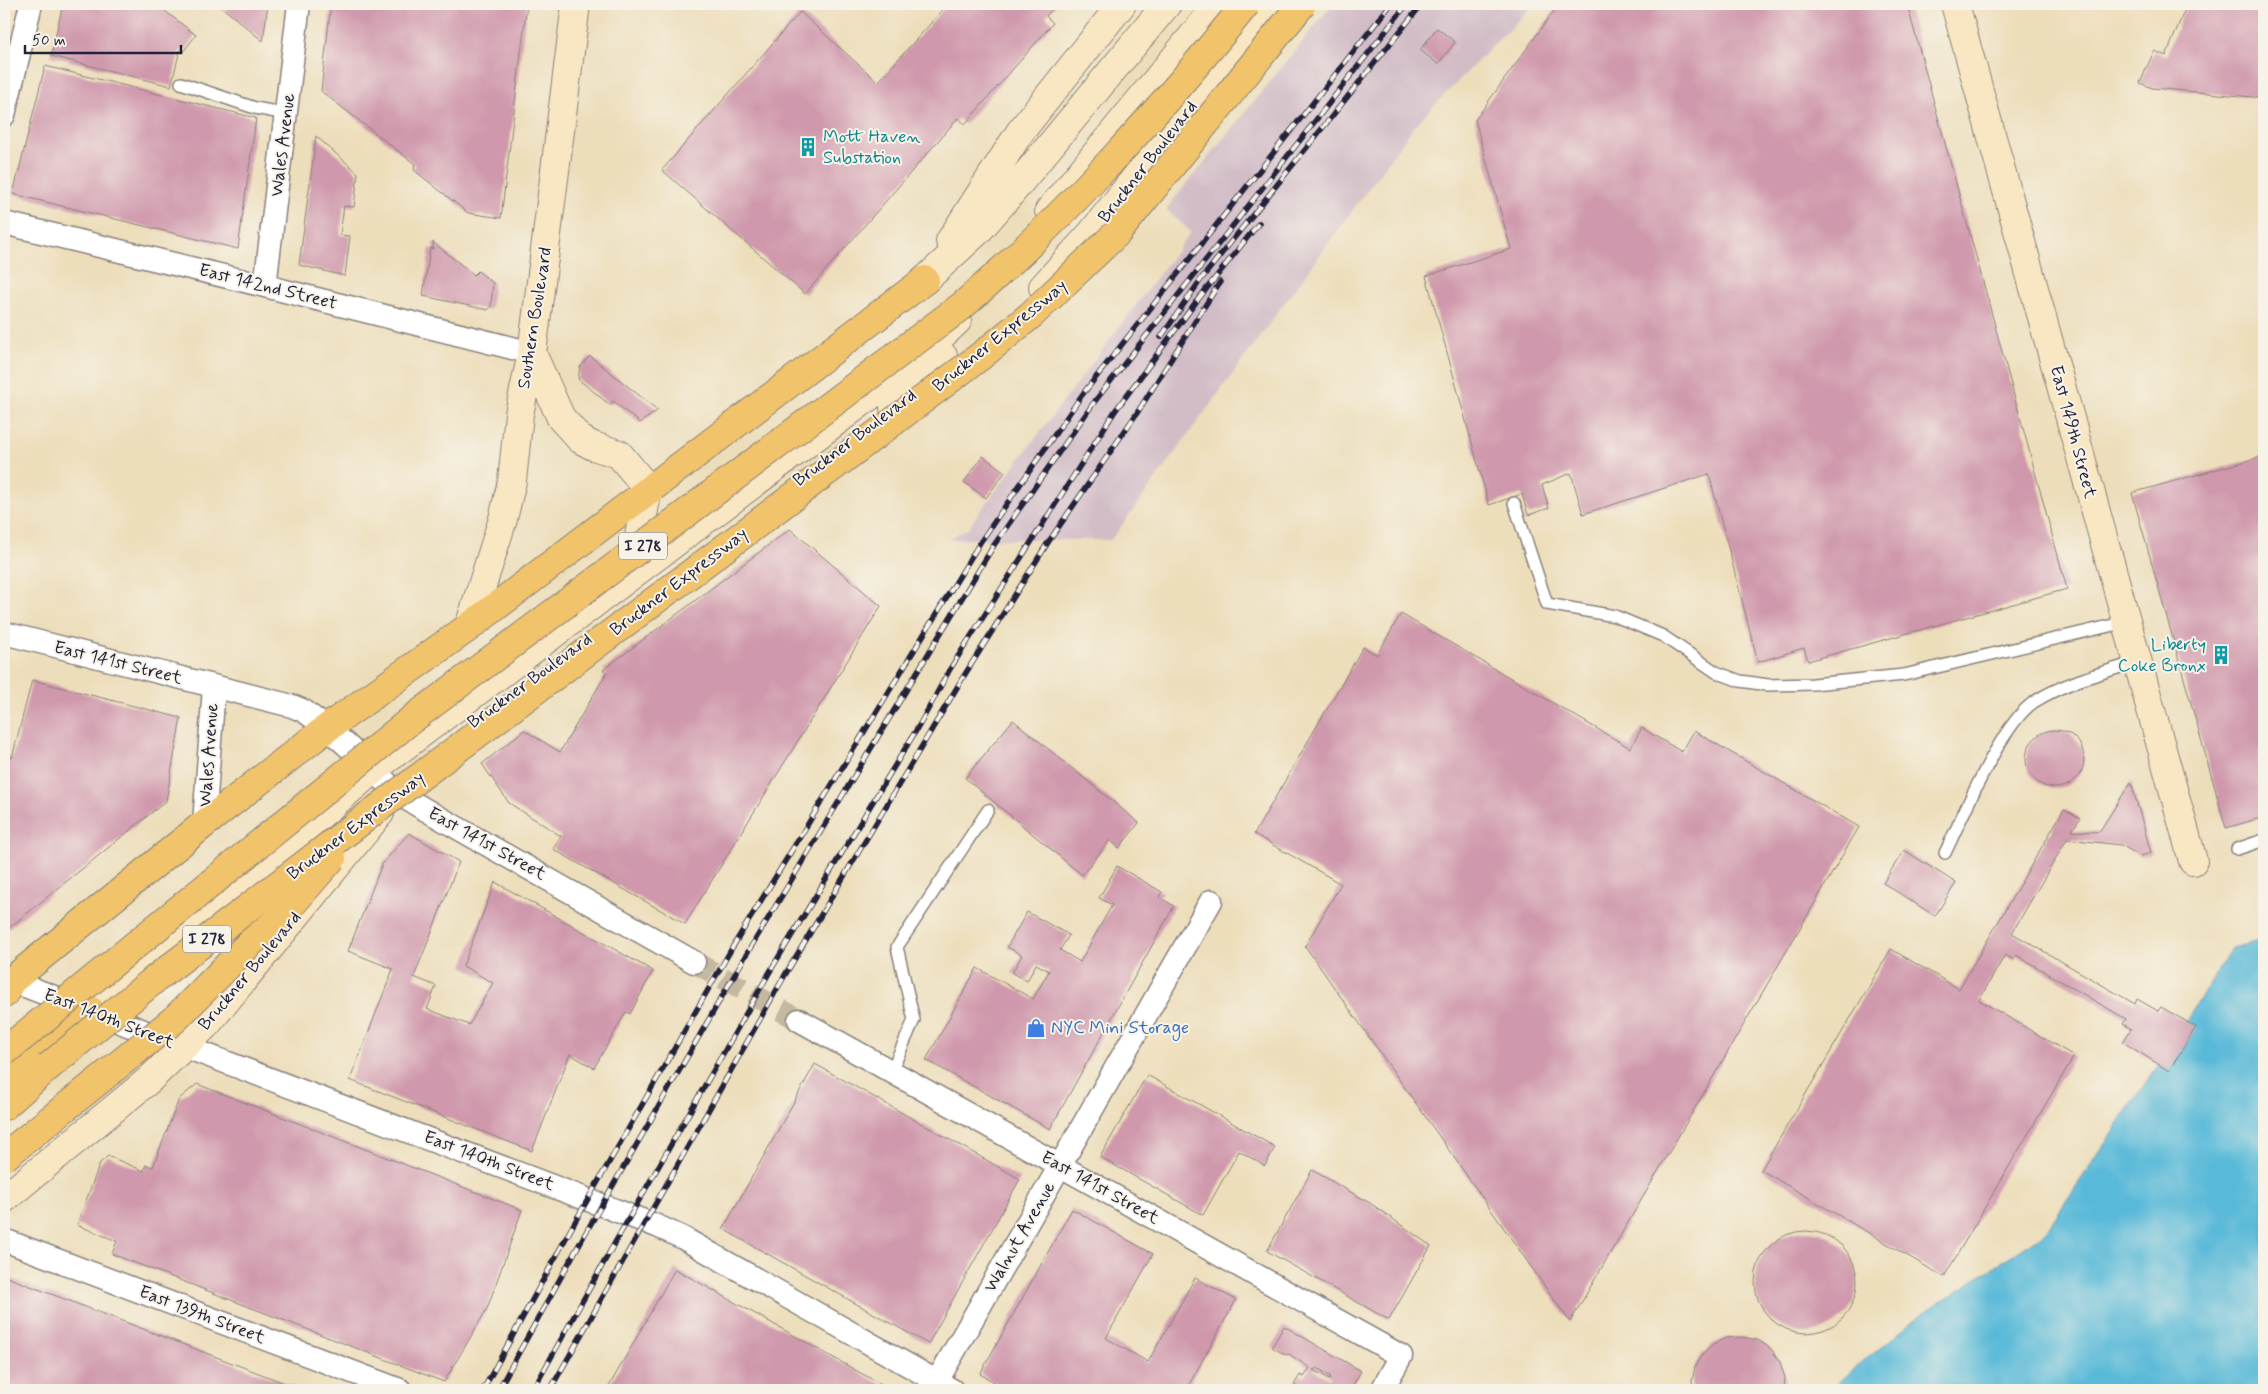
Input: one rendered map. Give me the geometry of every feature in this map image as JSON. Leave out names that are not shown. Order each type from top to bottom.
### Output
[{"type":"main road","name":"Southern Boulevard","points":[[469,627],[508,502],[519,414],[532,353],[576,4]]},
{"type":"main road","points":[[925,280],[1020,132],[1122,4]]},
{"type":"main road","points":[[6,985],[204,824],[327,728],[469,627],[925,280],[978,231],[1167,4]]},
{"type":"main road","name":"Bruckner Boulevard","points":[[4,1082],[91,1011],[374,769],[907,368],[952,327],[970,307],[1219,4]]},
{"type":"main road","name":"I 278","points":[[4,1052],[412,720],[962,306],[1015,260],[1108,166],[1246,4]]},
{"type":"main road","name":"Bruckner Boulevard","points":[[4,1199],[149,1080],[184,1048],[207,1024],[396,793],[451,739],[1002,325],[1062,267],[1091,234],[1273,4]]},
{"type":"main road","name":"Bruckner Expressway","points":[[4,1106],[48,1067],[154,980],[369,815],[982,355],[1031,315],[1116,233],[1302,4]]},
{"type":"main road","name":"East 149th Street","points":[[1955,4],[2192,861]]},
{"type":"main road","points":[[894,408],[950,349],[970,307]]},
{"type":"main road","points":[[532,353],[561,418],[580,439],[598,448],[619,454],[648,489]]},
{"type":"main road","points":[[631,577],[648,489]]},
{"type":"main road","points":[[4,1157],[175,1019],[199,997],[250,944],[278,920],[369,815]]},
{"type":"main road","points":[[4,1099],[48,1067]]},
{"type":"street","points":[[4,115],[31,4]]},
{"type":"street","name":"Wales Avenue","points":[[265,286],[299,4]]},
{"type":"street","name":"East 142nd Street","points":[[4,223],[532,353]]},
{"type":"street","name":"East 141st Street","points":[[4,633],[292,706],[304,711],[327,728],[374,769],[396,793],[694,962]]},
{"type":"street","name":"Wales Avenue","points":[[204,824],[214,687]]},
{"type":"street","name":"Walnut Avenue","points":[[940,1388],[1060,1166],[1212,901]]},
{"type":"street","name":"East 140th Street","points":[[6,985],[91,1011],[184,1048],[657,1226],[683,1238],[940,1388]]},
{"type":"street","name":"East 141st Street","points":[[799,1020],[1401,1356],[1382,1390]]},
{"type":"street","name":"East 139th Street","points":[[4,1240],[400,1390]]},
{"type":"lane","points":[[181,83],[255,108],[287,114]]},
{"type":"lane","points":[[1514,503],[1547,604],[1615,616],[1663,636],[1716,672],[1740,681],[1768,685],[1813,684],[1904,674],[2126,622]]},
{"type":"lane","points":[[1945,853],[1994,753],[2017,719],[2032,703],[2070,683],[2137,662]]},
{"type":"lane","points":[[891,1072],[914,1020],[897,947],[988,810]]},
{"type":"lane","points":[[2237,849],[2264,840]]},
{"type":"shaded area","points":[[1333,4],[1534,4],[1415,125],[1111,540],[948,539],[967,529],[1191,232],[1166,209]]},
{"type":"water","points":[[2264,940],[2264,1390],[1828,1390],[1925,1312],[2044,1234],[2163,1058],[2232,948]]},
{"type":"building","points":[[63,4],[156,4],[196,35],[183,52],[180,50],[171,86],[51,56]]},
{"type":"building","points":[[218,4],[268,4],[263,41]]},
{"type":"building","points":[[331,4],[527,4],[501,218],[468,213],[414,170],[415,164],[321,91]]},
{"type":"building","name":"Mott Haven Substation","points":[[948,4],[1057,4],[1046,16],[1053,23],[965,124],[958,118],[805,294],[662,170],[800,12],[878,82]]},
{"type":"building","points":[[1559,4],[1907,4],[2067,589],[1808,661],[1804,648],[1758,662],[1709,474],[1583,514],[1571,473],[1542,485],[1549,508],[1528,515],[1522,494],[1489,505],[1426,276],[1511,249],[1475,120]]},
{"type":"building","points":[[2187,4],[2264,4],[2264,98],[2152,88],[2140,83],[2154,51],[2166,56]]},
{"type":"building","points":[[1437,28],[1455,42],[1438,64],[1420,50]]},
{"type":"building","points":[[45,66],[256,118],[238,249],[13,194]]},
{"type":"building","points":[[316,136],[358,173],[354,207],[344,206],[340,235],[350,236],[345,276],[299,265]]},
{"type":"building","points":[[433,242],[474,275],[478,271],[493,283],[491,306],[488,310],[423,296],[430,248],[433,249]]},
{"type":"building","points":[[590,356],[658,410],[640,423],[613,401],[610,405],[578,379],[580,367]]},
{"type":"building","points":[[983,456],[1005,472],[986,498],[964,482]]},
{"type":"building","name":"Liberty Coke Bronx","points":[[2264,456],[2264,817],[2226,828],[2132,493]]},
{"type":"building","points":[[790,529],[881,606],[685,924],[553,849],[561,836],[509,803],[482,764],[524,730],[560,752],[607,672],[603,670]]},
{"type":"building","points":[[1401,614],[1630,748],[1642,728],[1682,752],[1694,731],[1859,827],[1570,1322],[1305,946],[1341,884],[1254,834],[1363,647],[1377,655]]},
{"type":"building","points":[[32,680],[181,718],[166,801],[4,932],[4,756],[12,758]]},
{"type":"building","points":[[1013,720],[1139,823],[1119,848],[1110,840],[1082,875],[965,778]]},
{"type":"building","points":[[2055,730],[2071,735],[2079,743],[2084,759],[2079,775],[2071,783],[2055,788],[2039,783],[2031,775],[2026,759],[2031,743],[2039,735]]},
{"type":"building","points":[[2131,782],[2151,853],[2140,856],[2121,845],[2067,839],[2012,933],[2135,1004],[2137,999],[2158,1011],[2161,1007],[2196,1027],[2169,1071],[2123,1042],[2131,1029],[2123,1024],[2126,1019],[2016,955],[2014,960],[2005,955],[1979,1000],[2074,1056],[1944,1277],[1761,1170],[1891,949],[1959,989],[2064,809],[2080,818],[2072,831],[2099,832]]},
{"type":"building","points":[[409,833],[459,862],[414,977],[436,986],[427,1009],[469,1025],[493,983],[463,966],[495,882],[653,971],[630,1014],[626,1012],[594,1068],[570,1054],[532,1151],[350,1080],[393,969],[348,951],[382,864]]},
{"type":"building","points":[[1904,850],[1956,883],[1935,916],[1883,883]]},
{"type":"building","points":[[1117,866],[1162,892],[1159,897],[1174,906],[1050,1129],[926,1060],[977,968],[1033,999],[1049,971],[1036,964],[1027,981],[1012,973],[1022,955],[1007,947],[1027,912],[1069,935],[1060,950],[1080,962],[1112,905],[1099,898]]},
{"type":"building","points":[[815,1064],[1020,1179],[928,1344],[723,1229]]},
{"type":"building","points":[[1147,1075],[1275,1147],[1265,1166],[1239,1151],[1203,1215],[1100,1157]]},
{"type":"building","points":[[197,1084],[522,1210],[487,1309],[444,1382],[112,1254],[117,1241],[77,1225],[100,1163],[108,1156],[144,1171],[146,1165],[153,1167],[179,1099]]},
{"type":"building","points":[[1312,1170],[1370,1203],[1431,1246],[1389,1320],[1267,1251]]},
{"type":"building","points":[[1072,1209],[1153,1254],[1106,1338],[1148,1362],[1195,1278],[1236,1300],[1186,1390],[1009,1390],[980,1374]]},
{"type":"building","points":[[1806,1231],[1826,1235],[1842,1246],[1853,1262],[1857,1282],[1853,1302],[1842,1318],[1826,1329],[1806,1333],[1786,1329],[1770,1318],[1759,1302],[1755,1282],[1759,1262],[1770,1246],[1786,1235]]},
{"type":"building","points":[[675,1269],[718,1293],[891,1390],[607,1390]]},
{"type":"building","points":[[4,1276],[303,1390],[4,1390]]},
{"type":"building","points":[[1284,1326],[1361,1371],[1350,1390],[1297,1390],[1298,1387],[1294,1385],[1300,1375],[1304,1377],[1310,1368],[1289,1354],[1286,1355],[1272,1347]],"holes":[[[1317,1368],[1330,1376],[1330,1379],[1313,1370]]]},
{"type":"building","points":[[1742,1337],[1758,1340],[1771,1349],[1780,1362],[1785,1378],[1784,1390],[1693,1390],[1692,1381],[1695,1367],[1702,1354],[1713,1344],[1726,1338]]},
{"type":"tunnel","points":[[694,962],[799,1020]]},
{"type":"railway","points":[[483,1390],[572,1227],[732,948],[981,541],[1082,395],[1391,4]]},
{"type":"railway","points":[[498,1390],[585,1234],[746,955],[994,545],[1095,401],[1407,4]]},
{"type":"railway","points":[[1161,337],[1202,278],[1422,4]]},
{"type":"railway","points":[[533,1390],[772,968],[920,724],[950,669],[1115,411],[1196,302],[1259,223]]},
{"type":"railway","points":[[550,1390],[785,975],[962,679],[1047,544],[1137,413],[1220,282]]},
{"type":"place","name":"Mott Haven Substation","points":[[808,147]]},
{"type":"place","name":"Liberty Coke Bronx","points":[[2221,655]]},
{"type":"place","name":"NYC Mini Storage","points":[[1036,1028]]}]
